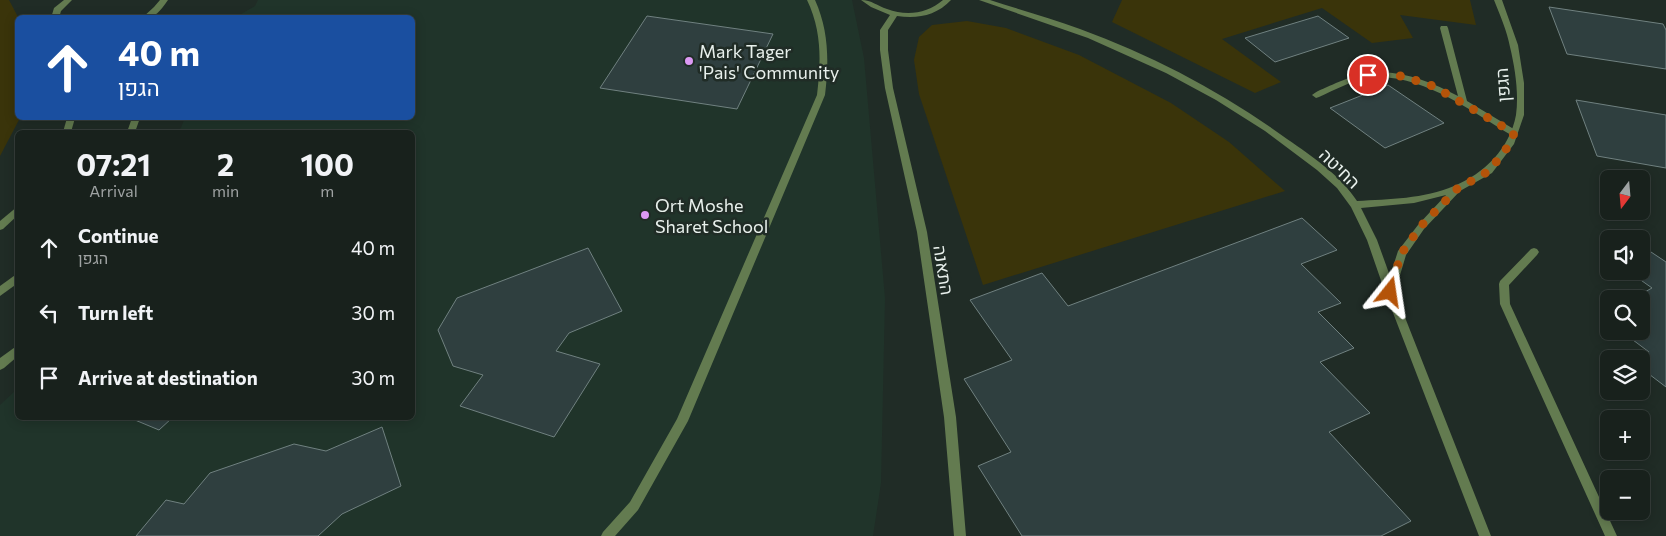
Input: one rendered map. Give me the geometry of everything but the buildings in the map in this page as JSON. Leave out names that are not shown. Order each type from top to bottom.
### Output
[{"type":"street","points":[[56,15],[57,10],[67,0]]},
{"type":"street","points":[[149,15],[164,0]]},
{"type":"street","points":[[607,536],[634,506],[682,421],[821,95],[825,64],[822,36],[816,9],[811,0]]},
{"type":"street","points":[[865,0],[882,11],[894,14],[923,13],[935,10],[947,0]]},
{"type":"street","name":"החיטה","points":[[983,0],[1091,36],[1149,62],[1206,91],[1268,129],[1313,162],[1344,190],[1354,205],[1380,260],[1390,292],[1485,536]]},
{"type":"street","name":"הגפן","points":[[1354,205],[1414,200],[1457,189],[1489,171],[1510,144],[1520,115],[1520,83],[1514,45],[1498,0]]},
{"type":"street","points":[[155,15],[157,9]]},
{"type":"street","name":"התאנה","points":[[894,14],[884,30],[884,50],[889,88],[922,232],[950,418],[960,536]]},
{"type":"street","points":[[1444,28],[1464,104]]},
{"type":"street","points":[[1316,95],[1368,75],[1402,76],[1433,86],[1514,133]]},
{"type":"street","points":[[1390,292],[1401,254],[1421,226],[1457,189]]},
{"type":"street","points":[[0,227],[15,212]]},
{"type":"street","points":[[1534,252],[1504,284],[1505,304],[1611,536]]},
{"type":"street","points":[[0,292],[15,280]]},
{"type":"street","points":[[0,364],[15,352]]},
{"type":"shaded area","points":[[0,0],[9,0],[17,15],[15,15],[15,120],[19,120],[0,156]]},
{"type":"shaded area","name":"Ort Moshe Sharet School","points":[[258,0],[852,0],[864,58],[885,298],[881,483],[873,536],[0,536],[0,405],[15,391],[15,420],[415,420],[415,130],[180,130],[184,120],[415,120],[415,15],[239,15],[255,6]]},
{"type":"shaded area","points":[[1122,0],[1470,0],[1476,25],[1400,15],[1413,38],[1372,43],[1322,8],[1222,39],[1281,82],[1255,93],[1112,22]]},
{"type":"shaded area","points":[[967,21],[1006,28],[1079,55],[1171,103],[1229,142],[1285,191],[983,285],[919,94],[914,60],[919,37],[932,25]]},
{"type":"place","name":"Mark Tager 'Pais' Community","points":[[689,61]]},
{"type":"place","name":"Ort Moshe Sharet School","points":[[645,215]]},
{"type":"route","points":[[1368,75],[1402,76],[1433,86],[1514,133],[1510,144],[1489,171],[1457,189],[1421,226],[1401,254],[1390,292]]}]
